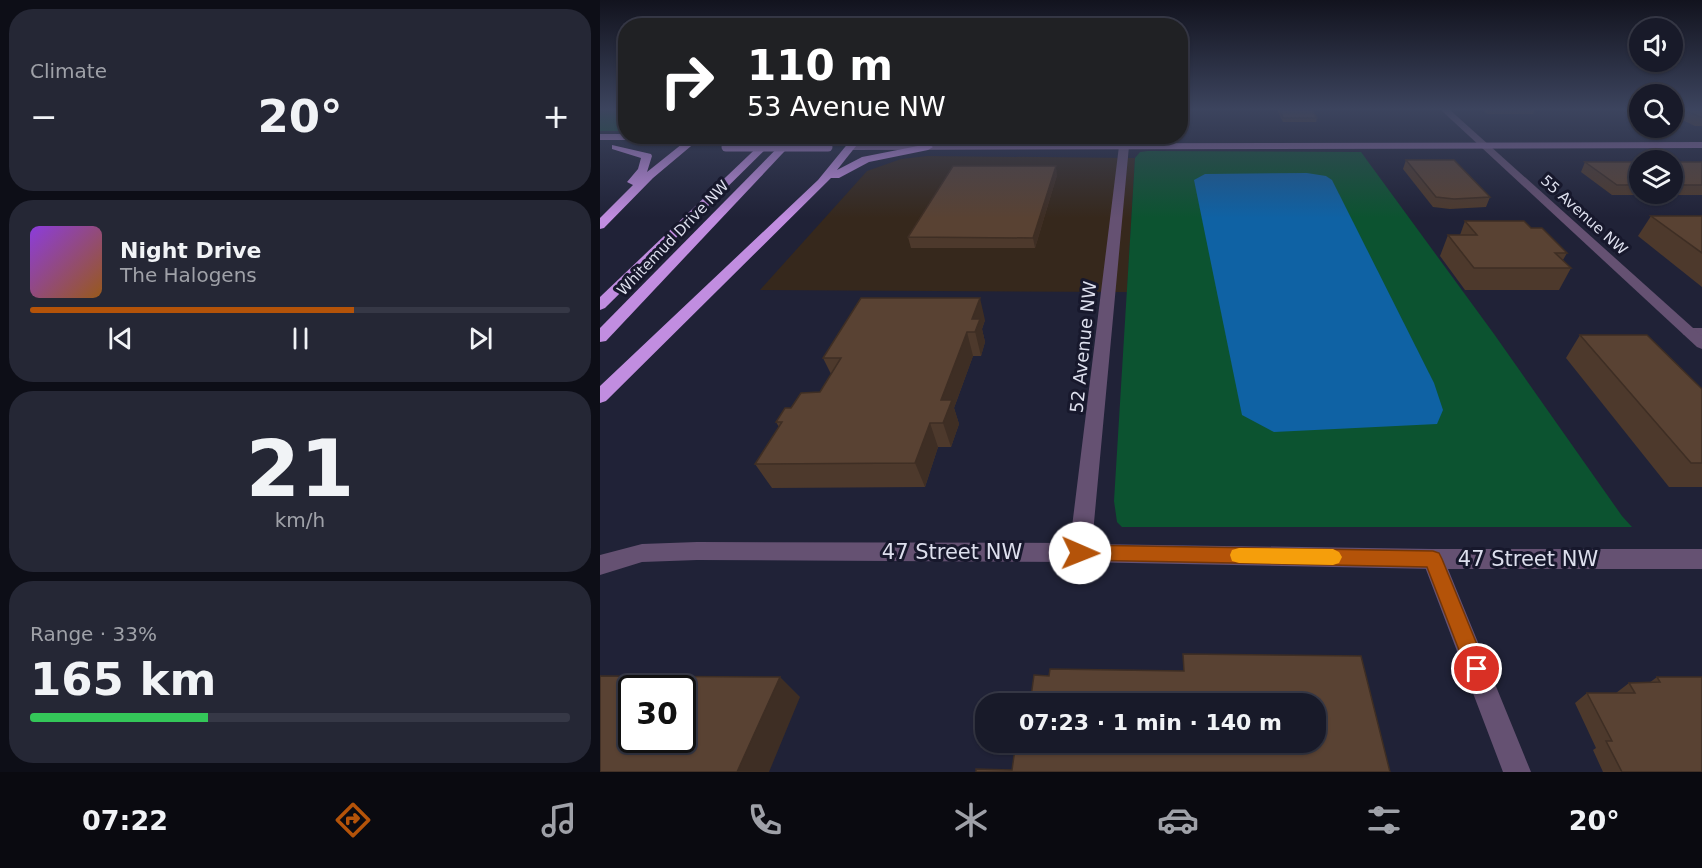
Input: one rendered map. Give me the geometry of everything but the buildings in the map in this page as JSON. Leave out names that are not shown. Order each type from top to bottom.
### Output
[{"type":"highway","name":"Whitemud Drive NW","points":[[600,305],[765,146]]},
{"type":"highway","name":"Whitemud Drive NW","points":[[600,337],[785,146]]},
{"type":"highway","points":[[600,397],[813,191],[852,146]]},
{"type":"highway","points":[[609,215],[642,170],[647,159],[645,154],[616,147]]},
{"type":"highway","points":[[600,225],[649,176],[685,147]]},
{"type":"highway","points":[[813,191],[866,159],[928,147]]},
{"type":"main road","points":[[600,147],[746,146]]},
{"type":"main road","points":[[918,146],[1007,146]]},
{"type":"street","name":"52 Avenue NW","points":[[1080,553],[1124,146]]},
{"type":"street","name":"55 Avenue NW","points":[[1485,146],[1696,332],[1702,344]]},
{"type":"street","name":"47 Street NW","points":[[600,565],[642,553],[697,551],[1080,553],[1433,559],[1702,559]]},
{"type":"street","points":[[1433,559],[1518,772]]},
{"type":"shaded area","points":[[927,156],[1135,158],[1127,292],[760,290],[867,171],[901,159]]},
{"type":"green space","points":[[1140,152],[1361,152],[1632,527],[1122,527],[1117,522],[1114,501],[1135,158]]},
{"type":"water","points":[[1307,173],[1326,176],[1332,180],[1434,383],[1443,410],[1437,424],[1274,432],[1242,415],[1194,180],[1205,174]]},
{"type":"slow traffic","points":[[1239,555],[1333,557]]},
{"type":"route","points":[[1080,553],[1433,559],[1477,669]]}]
